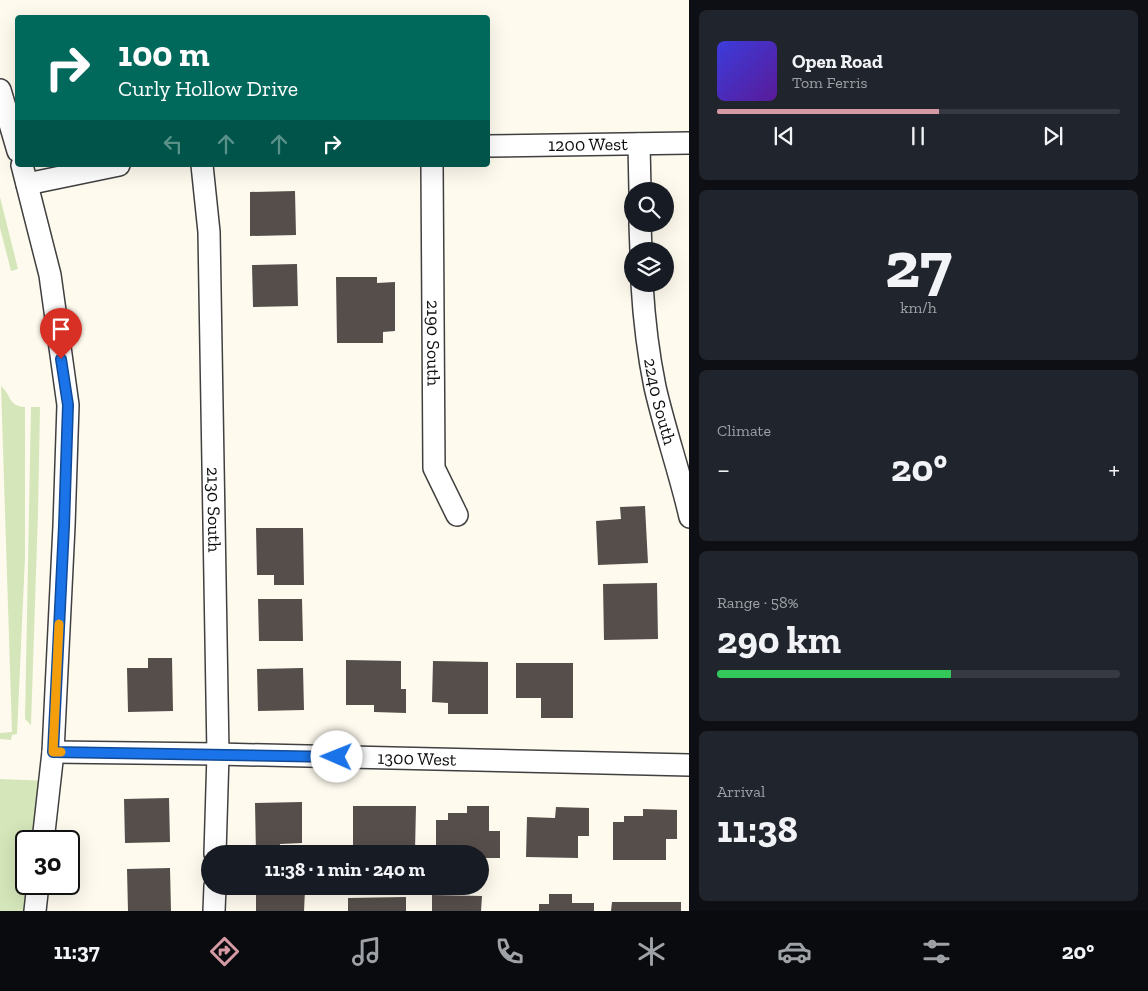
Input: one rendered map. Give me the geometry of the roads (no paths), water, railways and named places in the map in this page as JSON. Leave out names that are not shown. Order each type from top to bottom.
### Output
[{"type":"street","points":[[0,90],[15,141]]},
{"type":"street","name":"1200 West","points":[[490,146],[689,143]]},
{"type":"street","points":[[639,144],[640,182]]},
{"type":"street","points":[[44,830],[53,752],[64,536],[68,405],[50,275],[24,175],[100,167]]},
{"type":"street","name":"2130 South","points":[[202,167],[209,232],[218,754],[215,845]]},
{"type":"street","name":"2190 South","points":[[432,167],[434,468],[457,516]]},
{"type":"street","name":"2240 South","points":[[643,292],[648,346],[655,387],[689,517]]},
{"type":"street","name":"1300 West","points":[[53,752],[689,765]]},
{"type":"street","points":[[35,911],[37,895]]},
{"type":"street","points":[[214,895],[214,911]]}]
